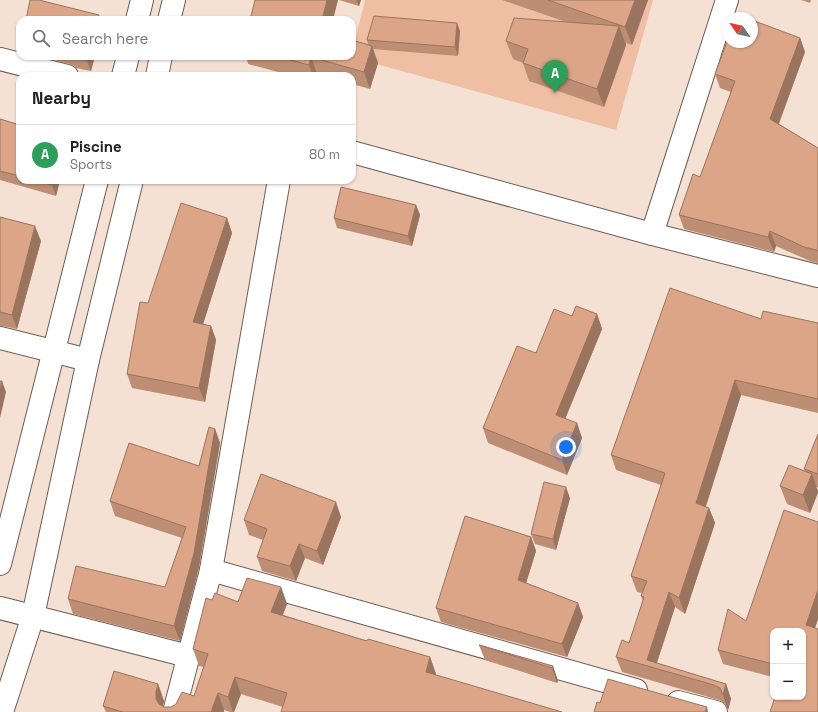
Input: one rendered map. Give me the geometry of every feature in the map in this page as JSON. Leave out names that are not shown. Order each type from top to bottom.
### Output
[{"type":"street","points":[[138,16],[142,0]]},
{"type":"street","points":[[170,16],[174,0]]},
{"type":"street","points":[[652,234],[727,0]]},
{"type":"street","points":[[0,59],[50,72]]},
{"type":"street","points":[[124,72],[127,60]]},
{"type":"street","points":[[158,72],[160,60]]},
{"type":"street","points":[[356,153],[652,234],[818,276]]},
{"type":"street","points":[[0,564],[96,184]]},
{"type":"street","points":[[2,712],[32,616],[88,360],[131,184]]},
{"type":"street","points":[[174,712],[211,570],[278,184]]},
{"type":"street","points":[[0,338],[88,360]]},
{"type":"street","points":[[211,570],[716,712]]},
{"type":"street","points":[[0,608],[188,656]]},
{"type":"shaded area","points":[[365,0],[653,0],[616,130],[356,58],[356,37]]},
{"type":"building","points":[[30,0],[39,0],[99,15],[99,16],[27,16]]},
{"type":"building","points":[[255,0],[327,0],[323,16],[251,16]]},
{"type":"building","points":[[548,0],[635,0],[625,27]]},
{"type":"building","points":[[374,16],[457,23],[455,47],[367,40]]},
{"type":"building","points":[[514,18],[619,26],[597,89],[523,63],[528,49],[506,41]]},
{"type":"building","points":[[758,22],[800,38],[770,119],[818,148],[818,251],[804,247],[770,231],[768,237],[679,215],[693,174],[700,177],[735,81],[715,74],[725,48],[758,48]]},
{"type":"building","points":[[356,41],[372,46],[364,72],[322,60],[356,60]]},
{"type":"building","points":[[291,60],[310,60],[309,65]]},
{"type":"building","points":[[0,119],[16,124],[16,175],[0,171]]},
{"type":"building","points":[[341,187],[416,205],[408,236],[334,218]]},
{"type":"building","points":[[181,203],[227,218],[193,322],[211,326],[199,388],[127,374],[140,302],[148,303]]},
{"type":"building","points":[[0,217],[35,226],[12,315],[0,312]]},
{"type":"building","points":[[670,288],[761,319],[763,311],[818,323],[818,399],[735,380],[696,503],[709,508],[679,598],[669,592],[647,660],[726,684],[723,695],[720,688],[714,685],[616,657],[622,640],[629,643],[644,597],[641,596],[647,581],[631,576],[665,473],[611,455]]},
{"type":"building","points":[[576,306],[597,314],[556,415],[577,423],[562,460],[483,428],[517,346],[536,353],[554,309],[572,316]]},
{"type":"building","points":[[0,381],[2,381],[0,392]]},
{"type":"building","points":[[209,427],[215,429],[194,553],[174,626],[68,599],[76,566],[165,587],[186,527],[110,501],[129,443],[199,466]]},
{"type":"building","points":[[818,434],[818,474],[804,469]]},
{"type":"building","points":[[789,465],[812,474],[803,495],[780,486]]},
{"type":"building","points":[[261,474],[336,502],[317,551],[299,544],[290,566],[257,557],[267,529],[244,520]]},
{"type":"building","points":[[544,482],[566,487],[553,539],[531,534]]},
{"type":"building","points":[[784,510],[818,522],[818,590],[806,625],[818,629],[818,712],[770,712],[774,700],[806,700],[806,628],[770,628],[770,663],[718,650],[728,609],[746,621]]},
{"type":"building","points":[[465,516],[531,537],[518,580],[578,603],[562,644],[436,608]]},
{"type":"building","points":[[247,578],[281,587],[271,612],[367,641],[368,639],[430,657],[426,672],[562,712],[281,712],[287,693],[235,677],[228,697],[218,693],[211,712],[123,712],[103,706],[114,671],[158,684],[156,699],[159,704],[164,707],[171,707],[176,704],[182,692],[194,696],[208,654],[193,649],[206,598],[212,600],[215,593],[238,602]]},
{"type":"building","points":[[479,645],[553,666],[552,668]]},
{"type":"building","points":[[608,679],[707,707],[705,712],[594,712],[597,702],[600,703]]},
{"type":"place","name":"Piscine","points":[[555,93]]}]
